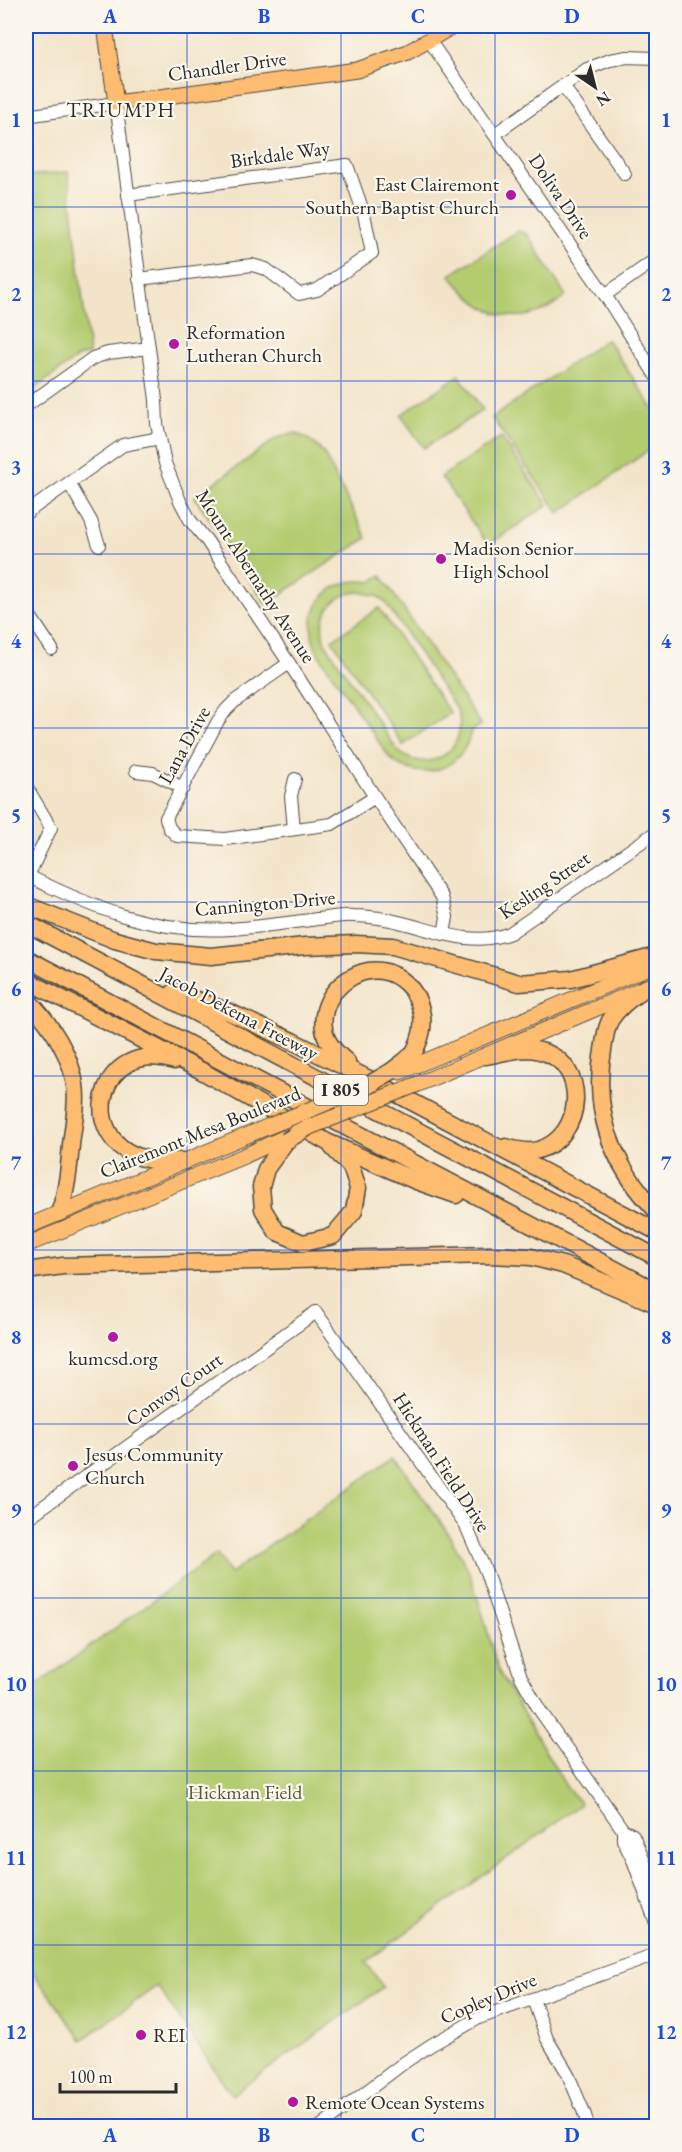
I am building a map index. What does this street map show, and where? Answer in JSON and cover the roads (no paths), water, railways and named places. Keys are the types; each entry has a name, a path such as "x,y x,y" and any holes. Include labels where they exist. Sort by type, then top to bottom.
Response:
{"highway":[{"path":"26,905 115,940 156,951 211,956 305,946 356,944 393,946 519,983 571,978 657,957"},
{"name":"Jacob Dekema Freeway","path":"26,923 657,1257"},
{"name":"I 805","path":"26,958 657,1291"},
{"path":"106,966 229,1012 292,1041 366,1084 468,1133 657,1231"},
{"path":"366,970 380,970 395,975 408,984 422,1013 423,1029 415,1052 396,1071 366,1084 333,1050 325,1034 324,1013 329,999 338,986 366,970"},
{"path":"26,980 200,1070 327,1142 416,1180 515,1216"},
{"path":"651,985 619,1008 608,1025 600,1067 600,1103 607,1134 620,1163 639,1193 657,1210"},
{"path":"26,998 47,1021 68,1060 75,1086 68,1176 65,1196 59,1213"},
{"path":"468,1133 506,1148 535,1151 548,1147 559,1139 567,1129 575,1107 575,1084 563,1064 553,1056 543,1051 525,1049 486,1056"},
{"path":"184,1161 144,1159 124,1150 105,1127 102,1101 111,1077 127,1062 160,1057 200,1070"},
{"path":"307,1128 284,1139 266,1169 261,1187 263,1209 277,1232 303,1243 333,1236 354,1211 358,1188 351,1167 327,1142"},
{"path":"26,1271 63,1266 489,1255 531,1257 563,1265 657,1304"}],"main road":[{"name":"Mount Abernathy Avenue","path":"105,26 116,103"},
{"name":"Chandler Drive","path":"116,103 357,70 408,52 453,26"},
{"path":"396,1071 657,964"},
{"name":"Clairemont Mesa Boulevard","path":"307,1128 486,1056 651,985"},
{"name":"Clairemont Mesa Boulevard","path":"26,1227 366,1084"},
{"name":"Clairemont Mesa Boulevard","path":"26,1245 284,1139"}],"street":[{"name":"Doliva Drive","path":"429,40 655,372"},
{"path":"495,134 587,69 610,60 627,57 657,58"},
{"path":"563,86 625,174"},
{"name":"Chandler Drive","path":"26,116 116,103"},
{"name":"Mount Abernathy Avenue","path":"116,103 165,463 190,520 207,541 289,663 442,897 447,917 444,934"},
{"name":"Birkdale Way","path":"128,195 346,165 364,214 372,253 317,290 299,294 266,269 252,265 139,279"},
{"path":"605,296 657,259"},
{"path":"26,406 93,358 108,353 149,348"},
{"path":"26,513 123,445 160,438"},
{"path":"69,483 91,521 99,545"},
{"path":"26,610 52,649"},
{"name":"Lana Drive","path":"289,663 235,701 226,710 166,818 169,828 177,836 225,839 294,829"},
{"path":"136,771 153,773 183,788"},
{"path":"295,779 291,796 294,829 332,824 375,797"},
{"path":"26,786 51,828 27,875"},
{"name":"Kesling Street","path":"444,934 480,940 496,939 510,933 657,832"},
{"name":"Cannington Drive","path":"27,875 86,904 141,922 180,928 229,929 352,915 399,922 444,934"},
{"name":"Convoy Court","path":"26,1519 316,1312"},
{"name":"Hickman Field Drive","path":"316,1312 466,1526 486,1572 521,1677 539,1709 623,1830 633,1834 657,1890"},
{"name":"Hickman Field Drive","path":"623,1830 623,1840 657,1923"},
{"name":"Copley Drive","path":"321,2127 431,2044 479,2019 657,1955"},
{"path":"533,1999 547,2039 571,2081 588,2127"}],"place":[{"name":"East Clairemont Southern Baptist Church","path":"511,195"},
{"name":"Reformation Lutheran Church","path":"174,344"},
{"name":"Madison Senior High School","path":"441,559"},
{"name":"kumcsd.org","path":"113,1337"},
{"name":"Jesus Community Church","path":"73,1466"},
{"name":"REI","path":"141,2035"},
{"name":"Remote Ocean Systems","path":"293,2102"}],"district":[{"name":"TRIUMPH","path":"121,110"}],"park label":[{"name":"Hickman Field","path":"245,1792"}]}
